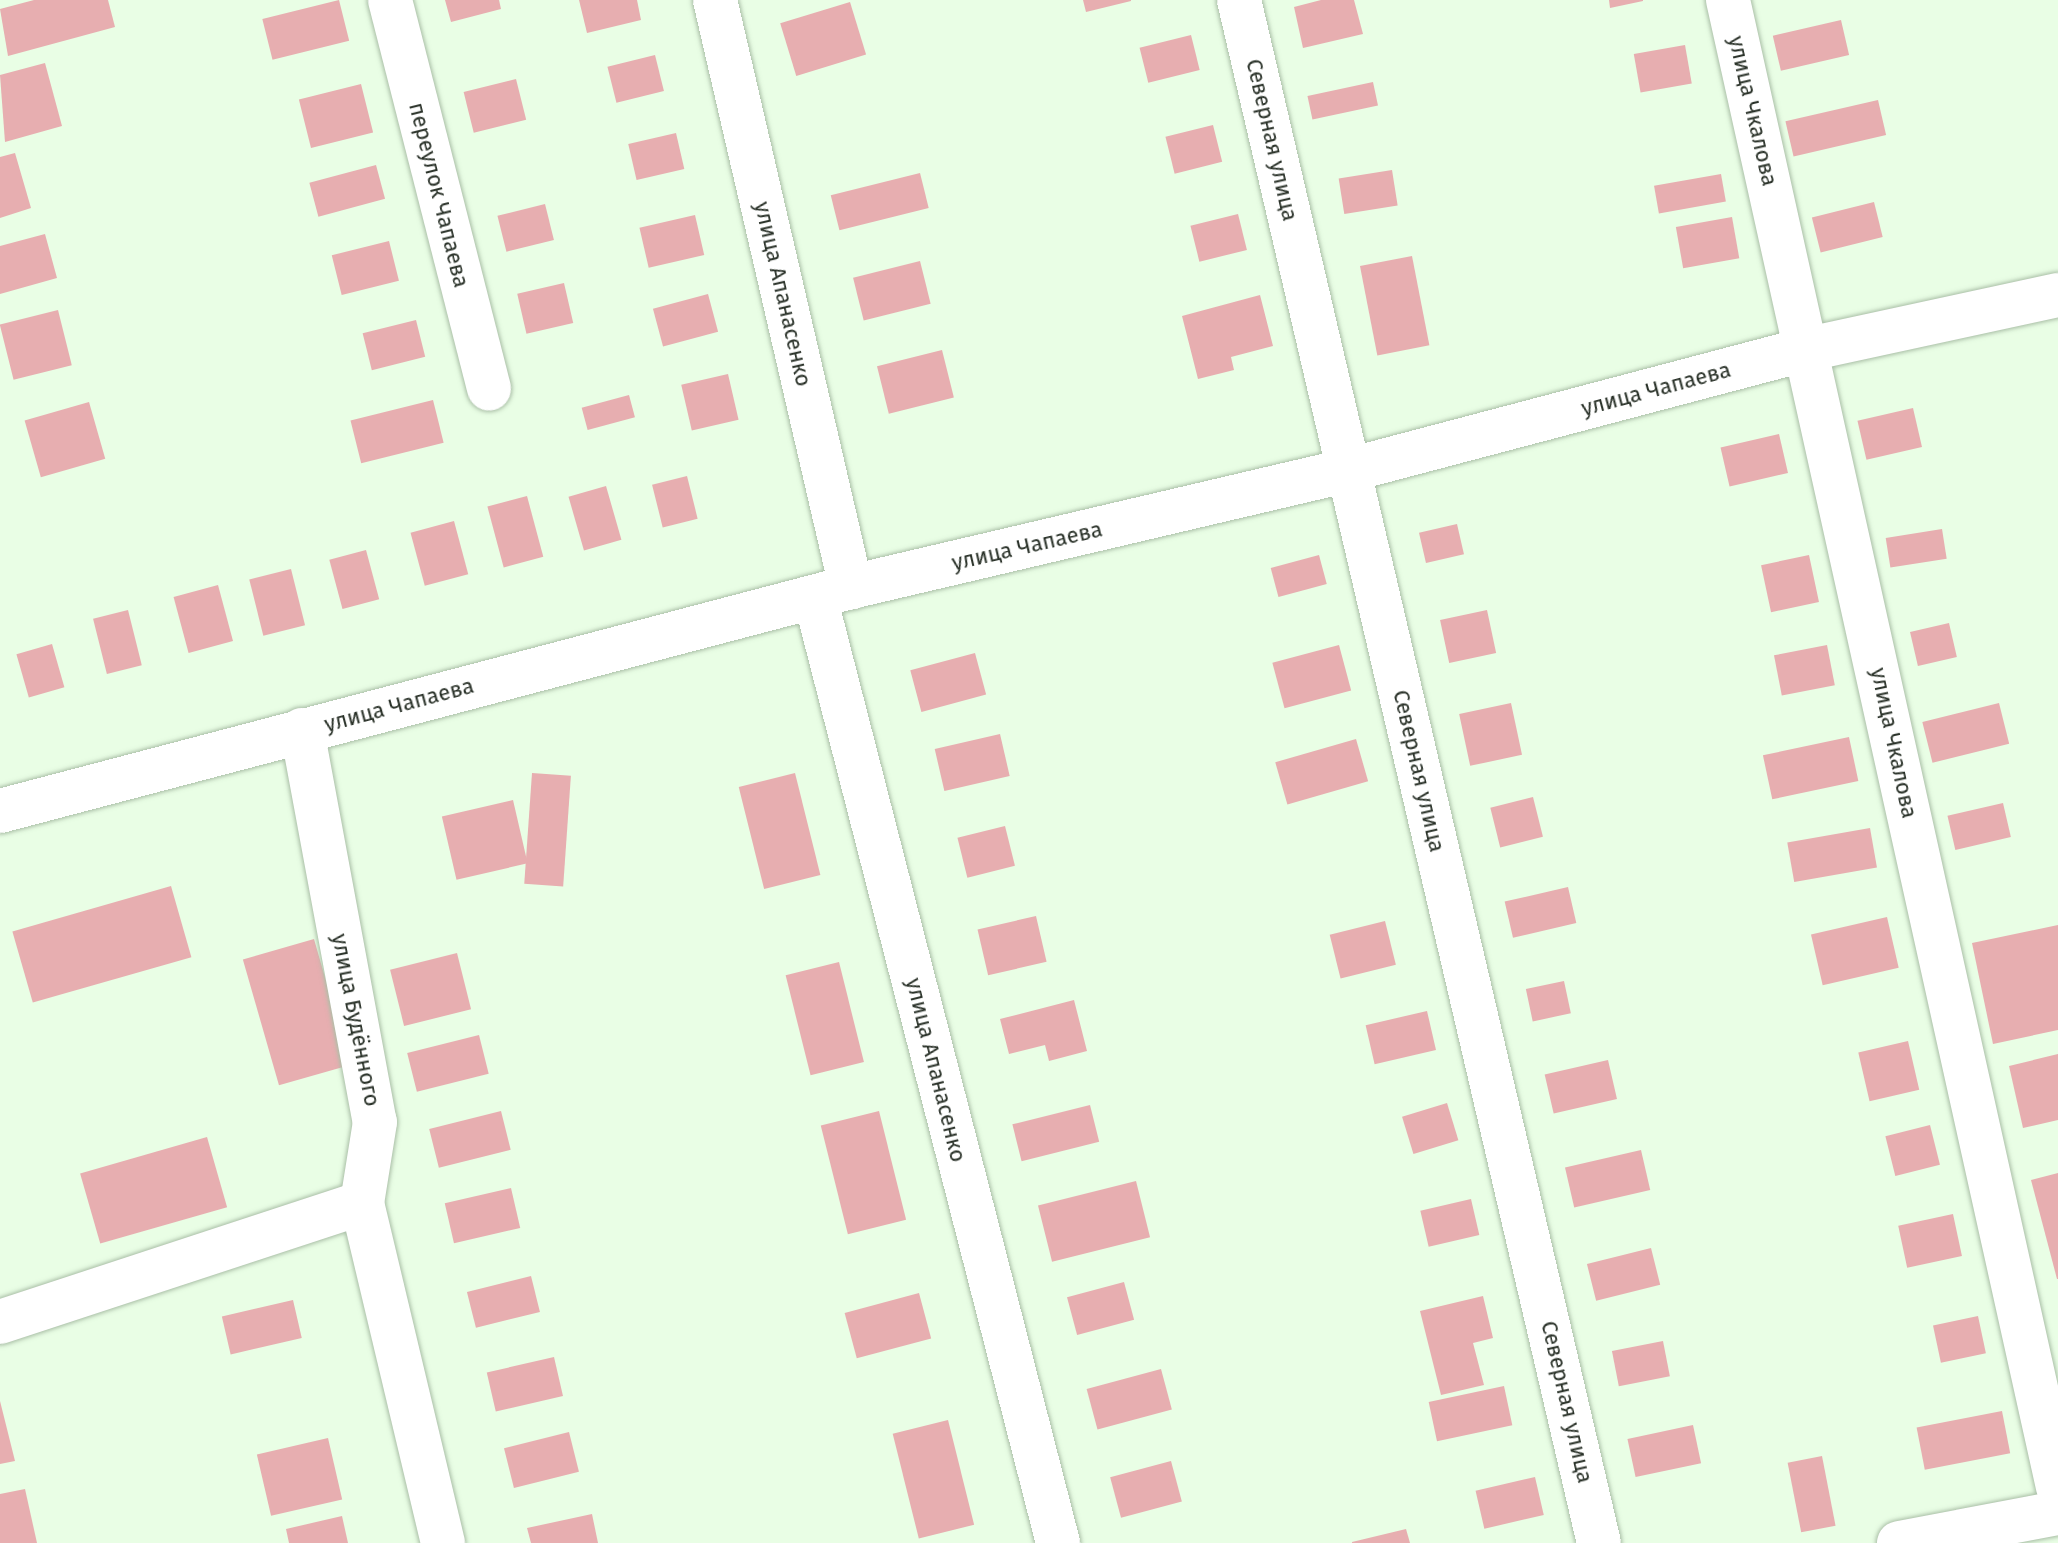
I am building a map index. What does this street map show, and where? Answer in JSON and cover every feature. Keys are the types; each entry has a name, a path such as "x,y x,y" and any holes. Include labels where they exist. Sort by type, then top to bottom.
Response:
{"street":[{"name":"переулок Чапаева","path":"390,0 489,389"},
{"name":"улица Апанасенко","path":"715,0 833,592 1058,1543"},
{"name":"Северная улица","path":"1239,0 1599,1543"},
{"name":"улица Чкалова","path":"1728,0 1808,349 2058,1487"},
{"name":"улица Чапаева","path":"0,811 833,592 1349,470 1808,349 2058,295"},
{"name":"улица Будённого","path":"302,730 375,1122 362,1203 443,1543"},
{"path":"0,1322 362,1203"},
{"path":"1899,1543 2058,1513"}],"building":[{"path":"34,0 108,0 115,27 8,56 0,9"},
{"path":"339,0 349,41 273,60 262,19"},
{"path":"445,0 499,0 501,9 451,22"},
{"path":"579,0 637,0 641,20 587,33"},
{"path":"1083,0 1131,0 1131,1 1086,12"},
{"path":"1321,0 1354,0 1363,34 1303,48 1294,7"},
{"path":"1609,0 1643,0 1643,1 1610,8"},
{"path":"850,2 866,55 796,76 780,23"},
{"path":"1841,20 1849,55 1781,71 1773,36"},
{"path":"1191,35 1200,70 1148,83 1140,48"},
{"path":"1685,45 1692,83 1641,92 1634,54"},
{"path":"655,55 664,91 616,103 607,67"},
{"path":"45,63 62,126 5,142 0,75"},
{"path":"516,79 526,120 474,133 464,92"},
{"path":"1373,82 1378,105 1312,119 1307,96"},
{"path":"361,84 373,133 311,148 299,99"},
{"path":"1878,100 1886,135 1794,156 1785,121"},
{"path":"1213,125 1222,162 1175,174 1165,137"},
{"path":"676,133 684,169 637,180 628,144"},
{"path":"15,153 31,208 0,218 0,157"},
{"path":"376,165 385,199 318,217 309,183"},
{"path":"1392,170 1398,206 1344,214 1339,178"},
{"path":"920,173 929,208 839,230 831,195"},
{"path":"1721,174 1726,202 1659,213 1654,186"},
{"path":"1874,202 1883,237 1821,252 1812,217"},
{"path":"545,204 554,240 506,252 497,216"},
{"path":"1238,214 1247,250 1199,262 1190,226"},
{"path":"695,215 704,255 649,268 639,228"},
{"path":"1732,217 1739,258 1683,268 1676,227"},
{"path":"45,234 57,278 0,294 0,246"},
{"path":"389,241 399,281 342,295 332,255"},
{"path":"1412,256 1429,345 1377,355 1360,266"},
{"path":"920,261 931,304 864,320 853,278"},
{"path":"564,283 573,323 526,334 517,294"},
{"path":"708,294 718,332 663,346 653,309"},
{"path":"1260,295 1273,346 1231,357 1234,370 1198,379 1182,316"},
{"path":"58,310 72,365 14,380 0,324"},
{"path":"416,320 425,357 372,370 363,333"},
{"path":"942,350 954,398 889,414 877,366"},
{"path":"728,374 739,420 692,431 681,385"},
{"path":"629,395 635,417 588,430 582,408"},
{"path":"433,400 444,443 361,463 351,421"},
{"path":"89,402 105,459 41,477 25,420"},
{"path":"1913,408 1922,447 1866,460 1857,421"},
{"path":"1779,434 1788,473 1730,486 1721,447"},
{"path":"687,476 698,519 663,527 652,485"},
{"path":"606,486 621,540 584,551 569,497"},
{"path":"527,496 543,557 504,567 487,507"},
{"path":"454,521 468,574 425,586 411,533"},
{"path":"1457,524 1464,554 1426,563 1419,533"},
{"path":"1942,529 1947,559 1890,568 1886,538"},
{"path":"366,550 379,599 342,609 329,560"},
{"path":"1319,555 1327,584 1278,597 1271,568"},
{"path":"1809,555 1819,602 1771,612 1761,565"},
{"path":"291,569 305,625 263,636 249,579"},
{"path":"218,585 233,641 189,653 174,597"},
{"path":"128,610 142,665 107,674 93,619"},
{"path":"1487,610 1496,653 1449,663 1440,620"},
{"path":"1949,623 1957,657 1918,666 1910,632"},
{"path":"52,644 64,687 29,697 16,654"},
{"path":"1339,645 1351,690 1285,708 1272,663"},
{"path":"1827,645 1835,685 1782,696 1774,655"},
{"path":"975,653 986,695 921,712 910,670"},
{"path":"1511,703 1522,755 1470,766 1459,714"},
{"path":"1999,703 2009,744 1933,763 1922,722"},
{"path":"1000,734 1010,776 944,791 935,749"},
{"path":"1849,737 1858,781 1772,799 1763,755"},
{"path":"1356,739 1368,781 1287,804 1275,762"},
{"path":"532,773 571,776 563,886 524,884"},
{"path":"795,773 820,875 764,889 739,787"},
{"path":"1533,797 1543,837 1500,847 1490,808"},
{"path":"513,800 528,863 456,880 442,816"},
{"path":"2003,803 2011,837 1955,850 1947,816"},
{"path":"1005,826 1015,866 967,878 957,838"},
{"path":"1870,828 1877,867 1794,882 1787,843"},
{"path":"171,886 191,957 33,1003 12,931"},
{"path":"1568,887 1576,923 1513,938 1505,902"},
{"path":"1036,916 1047,962 988,975 978,929"},
{"path":"1887,917 1899,968 1823,985 1811,935"},
{"path":"1385,921 1396,965 1341,978 1330,935"},
{"path":"2058,925 2058,1030 1993,1044 1972,943"},
{"path":"314,939 350,1065 279,1085 243,959"},
{"path":"457,953 471,1009 404,1026 390,970"},
{"path":"839,962 864,1062 811,1075 786,975"},
{"path":"1564,981 1571,1013 1533,1021 1526,989"},
{"path":"1074,1000 1087,1051 1049,1061 1045,1045 1009,1054 1000,1019"},
{"path":"1427,1011 1436,1050 1375,1064 1366,1025"},
{"path":"479,1035 489,1074 417,1092 407,1053"},
{"path":"1908,1041 1919,1090 1870,1101 1858,1052"},
{"path":"2058,1054 2058,1120 2023,1128 2009,1066"},
{"path":"1608,1060 1617,1099 1554,1114 1545,1075"},
{"path":"1447,1103 1458,1140 1413,1154 1402,1117"},
{"path":"1090,1105 1099,1142 1022,1161 1012,1124"},
{"path":"501,1111 511,1150 439,1168 429,1129"},
{"path":"879,1111 906,1220 848,1234 821,1126"},
{"path":"1930,1125 1940,1165 1895,1176 1885,1136"},
{"path":"207,1137 227,1207 100,1244 80,1173"},
{"path":"1641,1150 1650,1190 1574,1207 1565,1168"},
{"path":"2058,1173 2058,1279 2057,1279 2031,1180"},
{"path":"1136,1181 1150,1237 1052,1262 1038,1205"},
{"path":"511,1188 520,1228 454,1243 445,1203"},
{"path":"1471,1199 1479,1235 1429,1247 1420,1211"},
{"path":"1953,1214 1962,1256 1907,1268 1898,1226"},
{"path":"1651,1248 1660,1285 1596,1301 1587,1264"},
{"path":"531,1276 540,1312 476,1328 467,1292"},
{"path":"1124,1282 1134,1320 1077,1335 1067,1297"},
{"path":"919,1293 931,1338 857,1358 845,1313"},
{"path":"1483,1296 1493,1338 1473,1343 1484,1385 1441,1395 1420,1311"},
{"path":"293,1300 302,1338 231,1354 222,1316"},
{"path":"1978,1316 1986,1353 1941,1363 1933,1326"},
{"path":"1663,1341 1670,1376 1619,1386 1612,1351"},
{"path":"554,1357 563,1396 496,1411 487,1373"},
{"path":"1161,1369 1172,1410 1097,1429 1087,1389"},
{"path":"1504,1386 1512,1425 1437,1441 1429,1402"},
{"path":"0,1401 15,1461 0,1464"},
{"path":"2002,1411 2010,1453 1925,1470 1917,1428"},
{"path":"948,1420 974,1525 919,1539 893,1434"},
{"path":"1693,1425 1701,1463 1636,1477 1627,1439"},
{"path":"569,1432 579,1472 514,1488 504,1448"},
{"path":"328,1438 342,1499 271,1516 257,1454"},
{"path":"1822,1456 1836,1526 1801,1532 1788,1463"},
{"path":"1171,1461 1182,1502 1121,1518 1110,1477"},
{"path":"1535,1477 1544,1515 1484,1529 1476,1491"},
{"path":"25,1489 37,1543 0,1543 0,1494"},
{"path":"592,1514 598,1543 531,1543 527,1528"},
{"path":"342,1516 348,1543 289,1543 286,1529"},
{"path":"1406,1529 1410,1543 1352,1543 1352,1542"}]}
